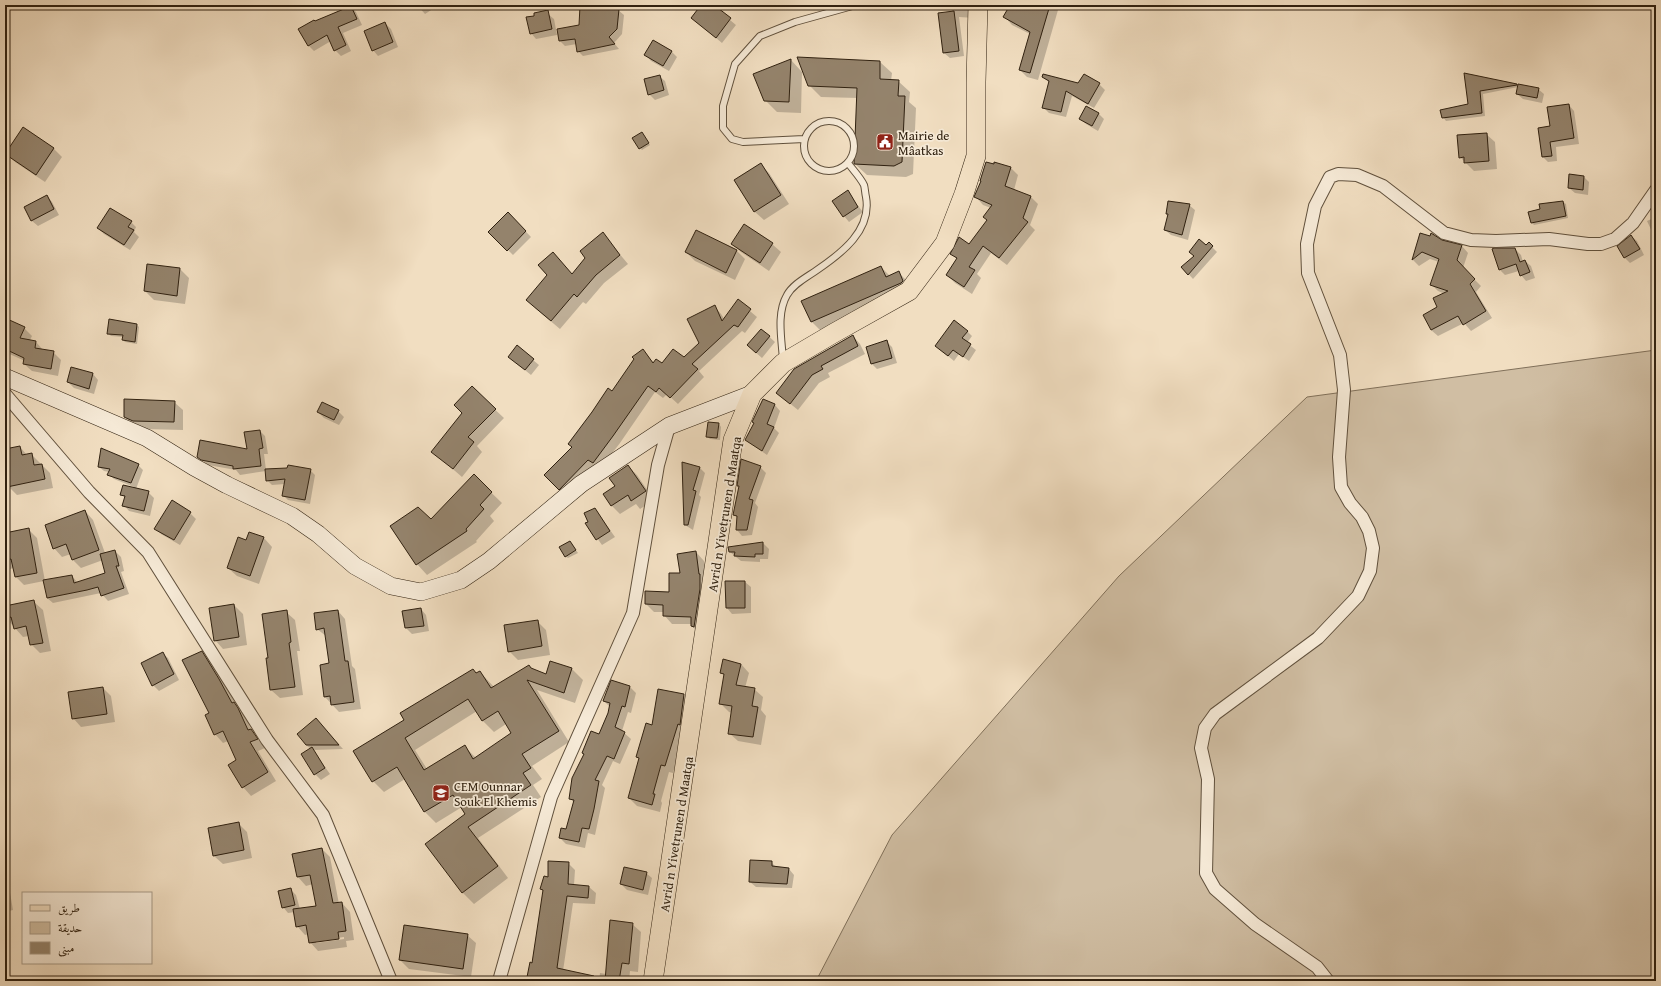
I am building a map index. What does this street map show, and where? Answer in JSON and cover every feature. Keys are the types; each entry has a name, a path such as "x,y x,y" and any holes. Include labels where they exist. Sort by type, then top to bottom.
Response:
{"main road":[{"name":"Avrid n Yivetṛunen d Maatqa","path":"653,981 734,440 752,394 783,363 909,292 945,243 964,194 976,156 978,5"}],"street":[{"path":"1328,981 1317,967 1255,924 1215,889 1206,873 1208,779 1200,748 1205,728 1215,714 1318,638 1358,596 1370,571 1373,548 1369,531 1362,517 1350,503 1341,487 1339,457 1344,390 1340,355 1308,273 1307,244 1315,206 1330,177 1338,174 1357,174 1383,186 1444,233 1470,240 1549,239 1601,244 1615,239 1633,223 1656,190"},
{"path":"5,377 147,438 214,478 292,516 318,534 355,566 391,586 421,592 461,580 489,561 581,484 669,426 752,394"},
{"path":"5,394 89,492 148,552 267,740 323,815 391,981"},
{"path":"499,981 551,797 633,613 658,465 669,426"}],"lane":[{"path":"804,139 743,142 732,139 723,128 724,106 735,64 760,36 795,22 856,5"},
{"path":"831,120 839,122 846,127 854,142 854,151 848,163 839,169 831,171 823,171 815,168 805,155 803,147 804,139 808,131 814,125 822,121 831,120"},
{"path":"783,363 780,328 782,307 786,295 792,288 823,266 856,237 866,219 867,202 864,185 848,163"}],"green space":[{"path":"1656,350 1656,981 816,981 892,835 1119,576 1307,397"}],"building":[{"path":"701,5 714,5 731,18 716,38 691,18"},
{"path":"1010,5 1050,5 1030,73 1019,70 1030,32 1003,17"},
{"path":"351,6 357,19 338,27 346,45 334,51 327,35 308,46 298,29 314,20 315,21"},
{"path":"580,6 619,9 617,29 609,37 615,44 577,52 575,39 559,41 557,29 579,25"},
{"path":"548,10 552,29 530,34 526,17 534,16 534,13"},
{"path":"954,11 959,51 943,53 938,13"},
{"path":"385,22 393,42 372,51 364,31"},
{"path":"653,40 672,51 663,66 644,55"},
{"path":"797,57 880,61 880,79 899,80 898,96 905,96 902,162 894,166 854,164 857,88 808,86"},
{"path":"791,59 789,102 764,101 753,74"},
{"path":"1464,73 1517,85 1480,91 1482,113 1442,118 1440,110 1468,104"},
{"path":"1043,74 1078,83 1084,74 1100,83 1088,104 1066,91 1061,112 1042,108 1049,81 1042,77"},
{"path":"660,75 664,90 648,95 644,79"},
{"path":"1518,84 1539,88 1537,98 1516,94"},
{"path":"1569,104 1574,138 1550,142 1552,156 1542,157 1538,128 1550,126 1547,107"},
{"path":"1086,106 1099,113 1092,126 1079,119"},
{"path":"23,127 54,148 36,175 5,154"},
{"path":"642,132 649,143 639,149 632,138"},
{"path":"1487,133 1489,161 1464,163 1464,157 1459,158 1457,135"},
{"path":"986,162 994,164 994,162 1011,167 1005,186 1031,196 1023,218 1028,222 999,258 983,246 969,267 975,270 964,287 946,275 957,258 950,254 959,237 969,244 987,220 983,217 992,205 974,197 981,181"},
{"path":"761,163 781,195 754,212 734,180"},
{"path":"1569,174 1584,176 1583,190 1568,188"},
{"path":"848,190 858,207 843,217 832,201"},
{"path":"47,195 54,209 31,221 24,207"},
{"path":"1168,201 1190,204 1182,235 1164,230 1168,214 1166,214"},
{"path":"1563,201 1566,216 1531,223 1528,212 1540,209 1539,204"},
{"path":"110,208 132,221 128,227 134,230 124,245 97,228"},
{"path":"508,212 526,231 507,251 488,232"},
{"path":"744,224 773,243 760,263 731,244"},
{"path":"696,230 737,250 726,273 685,252"},
{"path":"603,232 620,255 596,275 577,297 574,294 551,321 526,300 547,275 538,265 553,252 572,274 585,258 580,251"},
{"path":"1420,233 1430,236 1431,233 1442,240 1462,245 1457,260 1475,279 1470,284 1486,311 1463,325 1458,316 1431,330 1423,315 1437,307 1433,298 1448,291 1430,285 1439,259 1422,252 1412,260"},
{"path":"1631,235 1640,249 1624,258 1617,246"},
{"path":"1199,239 1206,245 1209,242 1213,246 1188,275 1181,267 1194,256 1189,252"},
{"path":"1515,248 1520,262 1525,260 1530,272 1520,276 1516,264 1499,270 1492,249"},
{"path":"147,264 180,268 177,296 144,291"},
{"path":"881,266 886,277 899,271 903,281 811,322 801,301"},
{"path":"738,299 751,309 738,327 734,325 692,364 698,369 670,398 659,388 656,392 648,386 593,463 588,460 559,490 544,475 572,447 568,444 608,388 612,391 634,359 632,357 643,349 653,363 656,359 662,363 673,349 684,357 699,343 687,319 715,305 722,321"},
{"path":"5,318 25,327 20,338 36,341 35,348 54,351 51,369 23,364 24,358 5,349"},
{"path":"109,319 137,324 135,342 122,340 123,335 107,334"},
{"path":"954,320 968,331 962,338 971,344 963,357 953,350 948,356 935,346"},
{"path":"761,329 770,336 756,353 747,345"},
{"path":"853,335 858,346 821,366 823,369 812,375 790,404 776,393 794,369"},
{"path":"887,340 892,358 871,364 866,347"},
{"path":"517,345 534,359 525,370 508,357"},
{"path":"71,367 93,373 89,389 67,382"},
{"path":"472,386 496,409 468,437 474,442 453,469 431,452 462,413 454,405"},
{"path":"124,399 175,401 174,422 133,421 124,417"},
{"path":"763,399 775,404 767,424 774,427 762,451 745,440 754,423 752,422"},
{"path":"322,402 339,410 334,420 317,412"},
{"path":"708,422 719,423 717,438 706,437"},
{"path":"260,430 263,448 259,449 261,466 233,469 233,466 201,460 197,457 200,440 247,449 244,432"},
{"path":"20,446 22,455 32,453 34,465 42,464 45,479 7,487 5,475 5,449"},
{"path":"101,448 139,464 131,483 107,475 110,469 98,467"},
{"path":"741,459 761,466 749,499 753,500 747,530 736,530 737,516 733,515 739,486 737,486"},
{"path":"682,462 700,467 693,490 696,491 688,525 684,525"},
{"path":"288,465 311,469 305,500 282,496 285,479 266,481 265,469 287,468"},
{"path":"628,465 646,491 631,501 628,495 611,506 603,494 615,486 609,478"},
{"path":"474,474 492,492 480,505 484,509 466,529 467,531 416,565 390,526 418,507 431,519"},
{"path":"123,485 149,491 144,511 122,506 125,496 120,495"},
{"path":"172,500 191,512 174,540 154,529"},
{"path":"595,508 610,531 596,540 585,523 588,522 584,513"},
{"path":"85,510 99,550 72,560 66,544 53,549 45,525"},
{"path":"29,528 37,573 15,577 11,559 5,560 5,533"},
{"path":"249,532 264,537 250,576 227,568 238,537 246,540"},
{"path":"570,541 576,550 565,557 559,547"},
{"path":"763,542 763,554 755,554 755,557 734,556 735,552 729,552 728,547"},
{"path":"115,550 119,566 116,566 124,588 101,596 98,587 47,598 43,580 72,575 74,583 105,573 100,554"},
{"path":"696,551 700,574 700,589 694,627 691,626 691,617 663,616 663,605 645,604 645,591 669,592 669,573 680,573 677,554"},
{"path":"725,581 745,581 745,608 726,608"},
{"path":"34,600 43,643 30,645 26,626 14,629 11,617 5,619 5,606"},
{"path":"234,604 239,637 214,641 209,608"},
{"path":"421,608 424,626 405,628 402,611"},
{"path":"287,610 291,642 289,643 295,687 270,690 266,658 268,658 262,614"},
{"path":"338,610 345,661 348,661 354,702 331,705 330,696 324,697 320,665 329,663 324,628 316,630 314,613"},
{"path":"538,620 542,646 508,652 504,625"},
{"path":"202,651 232,703 234,702 238,708 248,730 251,729 258,739 250,742 268,772 242,788 228,765 236,760 223,731 214,735 205,715 209,713 182,660"},
{"path":"163,652 174,674 152,686 141,663"},
{"path":"723,659 741,664 736,685 755,688 752,706 758,707 753,737 728,734 732,706 719,704 724,674 720,673"},
{"path":"550,661 572,668 564,693 527,680 559,731 522,754 531,768 523,773 531,785 468,827 498,866 462,893 425,844 465,814 453,795 424,812 397,767 372,782 353,751 404,720 400,713 473,669 476,673 480,671 491,688 529,665 531,668 546,674","holes":["468,699 482,721 498,711 511,733 473,759 465,745 424,770 405,738"]},
{"path":"611,680 630,686 625,707 622,706 615,727 625,732 614,759 607,756 595,780 599,781 589,829 582,828 579,842 559,838 561,828 566,829 574,800 569,799 572,778 584,754 582,753 591,731 599,734 608,713 610,703 603,701"},
{"path":"103,687 107,714 72,719 68,692"},
{"path":"658,689 684,694 680,725 678,724 665,766 661,765 653,794 655,794 652,805 628,798 639,758 636,757 646,723 652,725"},
{"path":"316,718 339,745 306,745 297,734"},
{"path":"312,747 325,768 314,775 301,754"},
{"path":"239,822 244,850 213,856 208,828"},
{"path":"322,848 333,903 342,902 346,931 338,932 339,939 309,943 306,925 296,927 293,909 316,906 310,875 297,877 292,854"},
{"path":"750,860 772,861 772,866 789,868 787,884 749,882"},
{"path":"548,861 569,862 568,884 589,886 588,898 567,896 557,968 594,976 594,981 545,981 527,977 530,962 532,963 543,890 540,889 544,876 548,877"},
{"path":"624,867 647,872 643,890 620,884"},
{"path":"291,888 295,905 282,908 278,891"},
{"path":"610,920 633,923 629,964 622,963 619,981 605,981"},
{"path":"404,925 468,934 463,969 399,960"}],"place":[{"name":"Mairie de Mâatkas","path":"885,142"},
{"name":"CEM Ounnar Souk El Khemis","path":"441,793"}]}
